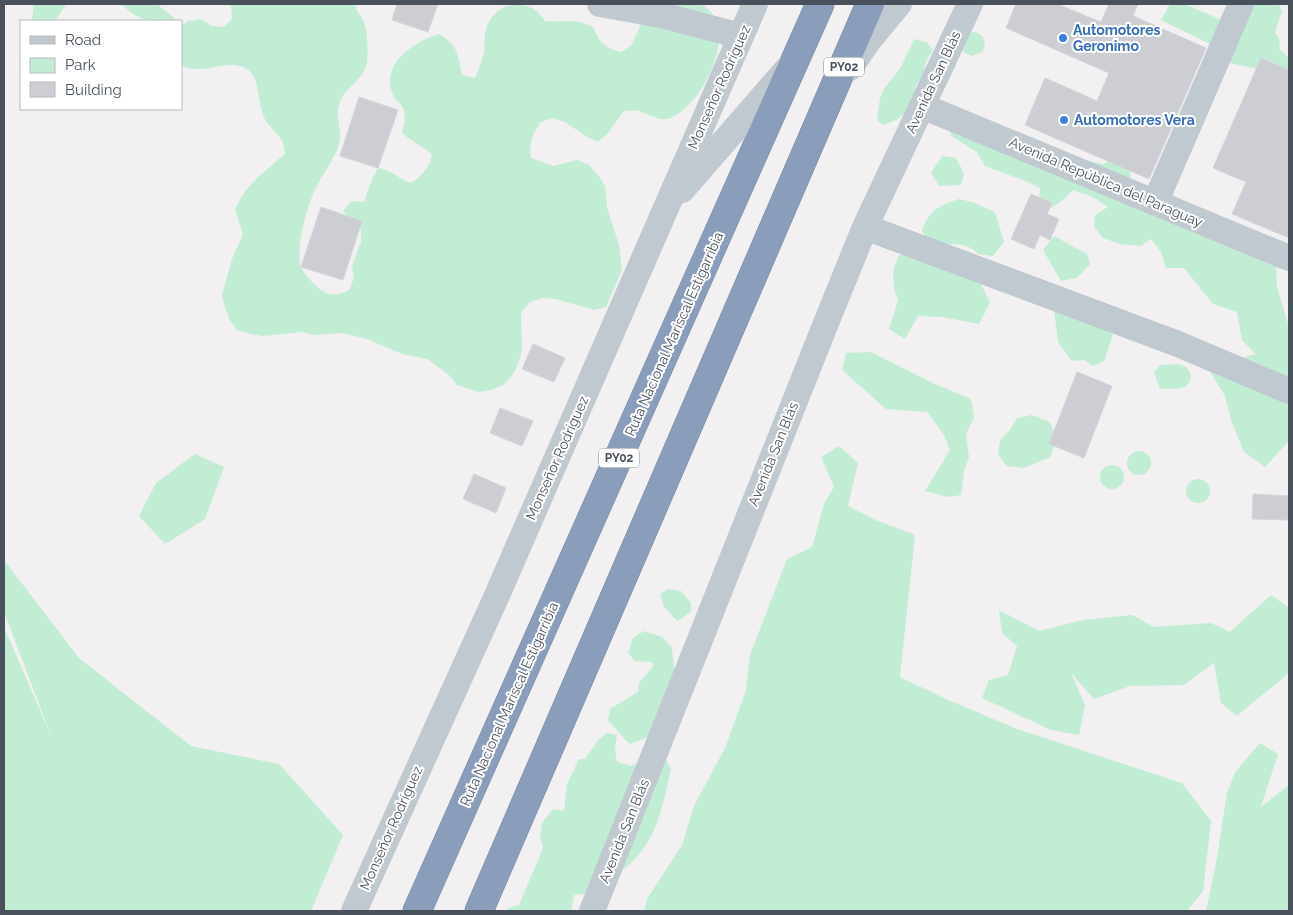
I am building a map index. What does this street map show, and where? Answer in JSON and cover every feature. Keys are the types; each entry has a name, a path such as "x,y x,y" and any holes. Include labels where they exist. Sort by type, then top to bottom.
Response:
{"highway":[{"name":"Ruta Nacional Mariscal Estigarribia","path":"417,911 820,4"},
{"name":"PY02","path":"479,911 870,4"}],"street":[{"path":"600,4 661,15 742,36"},
{"name":"Monseñor Rodríguez","path":"354,911 494,602 755,4"},
{"path":"834,91 869,40 899,4"},
{"name":"Avenida San Blás","path":"592,911 865,227 970,4"},
{"path":"1154,203 1241,4"},
{"path":"666,210 798,56"},
{"name":"Avenida República del Paraguay","path":"922,106 1289,258"},
{"path":"865,227 1178,344 1289,392"}],"green space":[{"path":"688,3 704,6 714,17 719,31 718,47 714,64 697,95 686,108 675,116 661,119 639,111 624,111 608,133 598,142 565,122 553,118 541,122 532,139 530,147 531,158 553,166 577,160 589,165 598,175 605,186 607,207 619,245 622,270 606,307 594,310 556,299 543,298 530,302 521,312 522,351 512,376 503,385 491,390 478,392 457,385 449,375 427,359 402,354 367,339 342,333 315,335 302,332 263,336 237,330 230,320 222,295 232,259 243,234 235,210 250,186 263,172 285,154 281,139 263,115 255,79 247,69 236,65 201,69 182,66 182,24 188,21 201,19 212,26 224,27 232,19 231,7 228,4 355,4 365,24 367,62 365,69 341,99 338,110 339,143 335,155 312,197 305,217 301,239 300,259 302,269 315,285 331,294 339,294 349,290 354,278 352,266 361,242 361,230 343,211 351,201 364,202 378,168 411,183 427,168 432,155 402,133 405,120 404,112 402,106 394,97 390,85 394,65 409,49 439,34 446,38 454,47 462,75 475,78 484,53 485,32 488,24 494,14 508,6 520,5 531,8 545,21 574,21 586,24 593,27 603,44 620,52 631,46 647,12 655,4"},
{"path":"34,4 68,4 56,20 32,20"},
{"path":"122,4 157,4 177,20 148,20 128,10"},
{"path":"1170,4 1185,4 1221,20 1220,49 1161,20"},
{"path":"1252,4 1278,4 1282,11 1275,32 1280,41 1279,49 1289,58 1289,76 1230,63 1232,51"},
{"path":"973,32 982,36 985,45 982,52 972,56 963,50 969,33"},
{"path":"914,39 926,42 933,50 926,61 923,77 916,85 914,97 908,110 898,119 884,125 877,121 880,98 884,89 901,67"},
{"path":"957,114 1000,132 1034,138 1044,150 1103,164 1115,158 1131,167 1130,182 1276,263 1277,287 1289,327 1289,441 1265,467 1244,452 1231,420 1225,396 1211,373 1221,354 1237,359 1256,354 1242,340 1237,312 1213,304 1184,268 1166,268 1161,252 1151,239 1141,246 1120,244 1103,238 1094,227 1095,215 1108,207 1093,197 1073,190 1053,207 1038,210 1040,188 985,166 977,152 950,135"},
{"path":"942,156 956,158 964,173 961,185 939,186 931,173"},
{"path":"959,199 972,202 995,212 1004,242 993,256 978,254 968,247 956,244 931,246 922,230 928,217 941,206"},
{"path":"1054,236 1087,254 1090,264 1077,278 1061,281 1043,250"},
{"path":"911,254 978,278 990,303 979,324 942,317 918,316 905,339 889,329 898,300 894,288 893,271 899,255"},
{"path":"1054,310 1103,326 1113,335 1104,361 1093,366 1084,360 1072,361 1058,342"},
{"path":"871,352 935,384 971,399 974,417 966,434 969,457 964,471 961,495 948,497 925,491 950,450 944,435 927,412 886,409 842,370 846,353"},
{"path":"1178,364 1189,370 1191,377 1188,384 1179,388 1160,389 1154,373 1160,365"},
{"path":"1032,415 1050,422 1057,441 1050,457 1024,468 1006,466 998,454 1000,440 1009,431 1017,418"},
{"path":"839,446 858,463 848,506 873,519 915,535 900,677 948,700 1020,730 1182,783 1211,821 1203,891 1187,911 644,911 647,899 682,845 694,806 725,748 746,690 750,655 787,559 812,547 824,504 834,487 821,457"},
{"path":"1139,451 1144,452 1150,458 1150,468 1144,474 1139,475 1134,474 1128,468 1127,463 1128,458 1134,452"},
{"path":"195,454 224,467 205,519 165,544 139,516 156,483"},
{"path":"1112,465 1117,466 1123,472 1123,482 1117,488 1112,489 1107,488 1101,482 1100,477 1101,472 1107,466"},
{"path":"1198,479 1203,480 1209,486 1209,496 1203,502 1198,503 1193,502 1187,496 1186,491 1187,486 1193,480"},
{"path":"4,560 79,658 191,746 279,764 343,835 311,911 4,911 4,627 52,738 4,612"},
{"path":"668,589 681,591 691,603 691,612 677,621 664,607 660,594"},
{"path":"1271,595 1289,608 1289,673 1237,716 1221,703 1214,663 1184,685 1130,686 1094,699 1071,673 1085,705 1079,735 1051,730 982,698 989,680 1008,675 1017,646 1002,633 999,610 1039,631 1083,620 1132,615 1154,627 1211,623 1230,632"},
{"path":"644,631 662,637 672,648 675,676 649,737 629,744 608,720 610,709 638,692 639,683 654,665 651,662 635,661 628,653 633,638"},
{"path":"608,733 617,735 615,750 617,762 631,766 645,760 664,756 671,769 659,817 649,840 634,860 623,870 584,894 574,895 571,911 505,911 519,905 543,848 540,837 542,823 553,809 564,811 567,784 579,759 585,759 599,739"},
{"path":"1260,743 1278,754 1261,807 1289,785 1289,911 1206,911 1217,858 1227,792 1236,771"}],"building":[{"path":"397,4 438,4 428,32 392,20"},
{"path":"1016,4 1057,4 1101,22 1109,4 1138,4 1133,16 1206,48 1149,179 1025,125 1045,78 1097,101 1109,73 1006,28"},
{"path":"1261,58 1289,70 1289,238 1232,214 1246,182 1213,168"},
{"path":"359,97 398,110 378,168 340,156"},
{"path":"1031,194 1052,203 1047,214 1059,219 1050,240 1040,235 1034,249 1011,239"},
{"path":"321,207 362,221 343,280 301,267"},
{"path":"533,344 565,358 554,382 522,369"},
{"path":"1077,372 1112,386 1084,458 1049,444"},
{"path":"500,408 533,421 522,446 490,433"},
{"path":"474,474 506,488 496,513 463,499"},
{"path":"1253,494 1289,496 1289,520 1252,519"}],"place":[{"name":"Automotores Geronimo","path":"1063,38"},
{"name":"Automotores Vera","path":"1064,120"}]}
